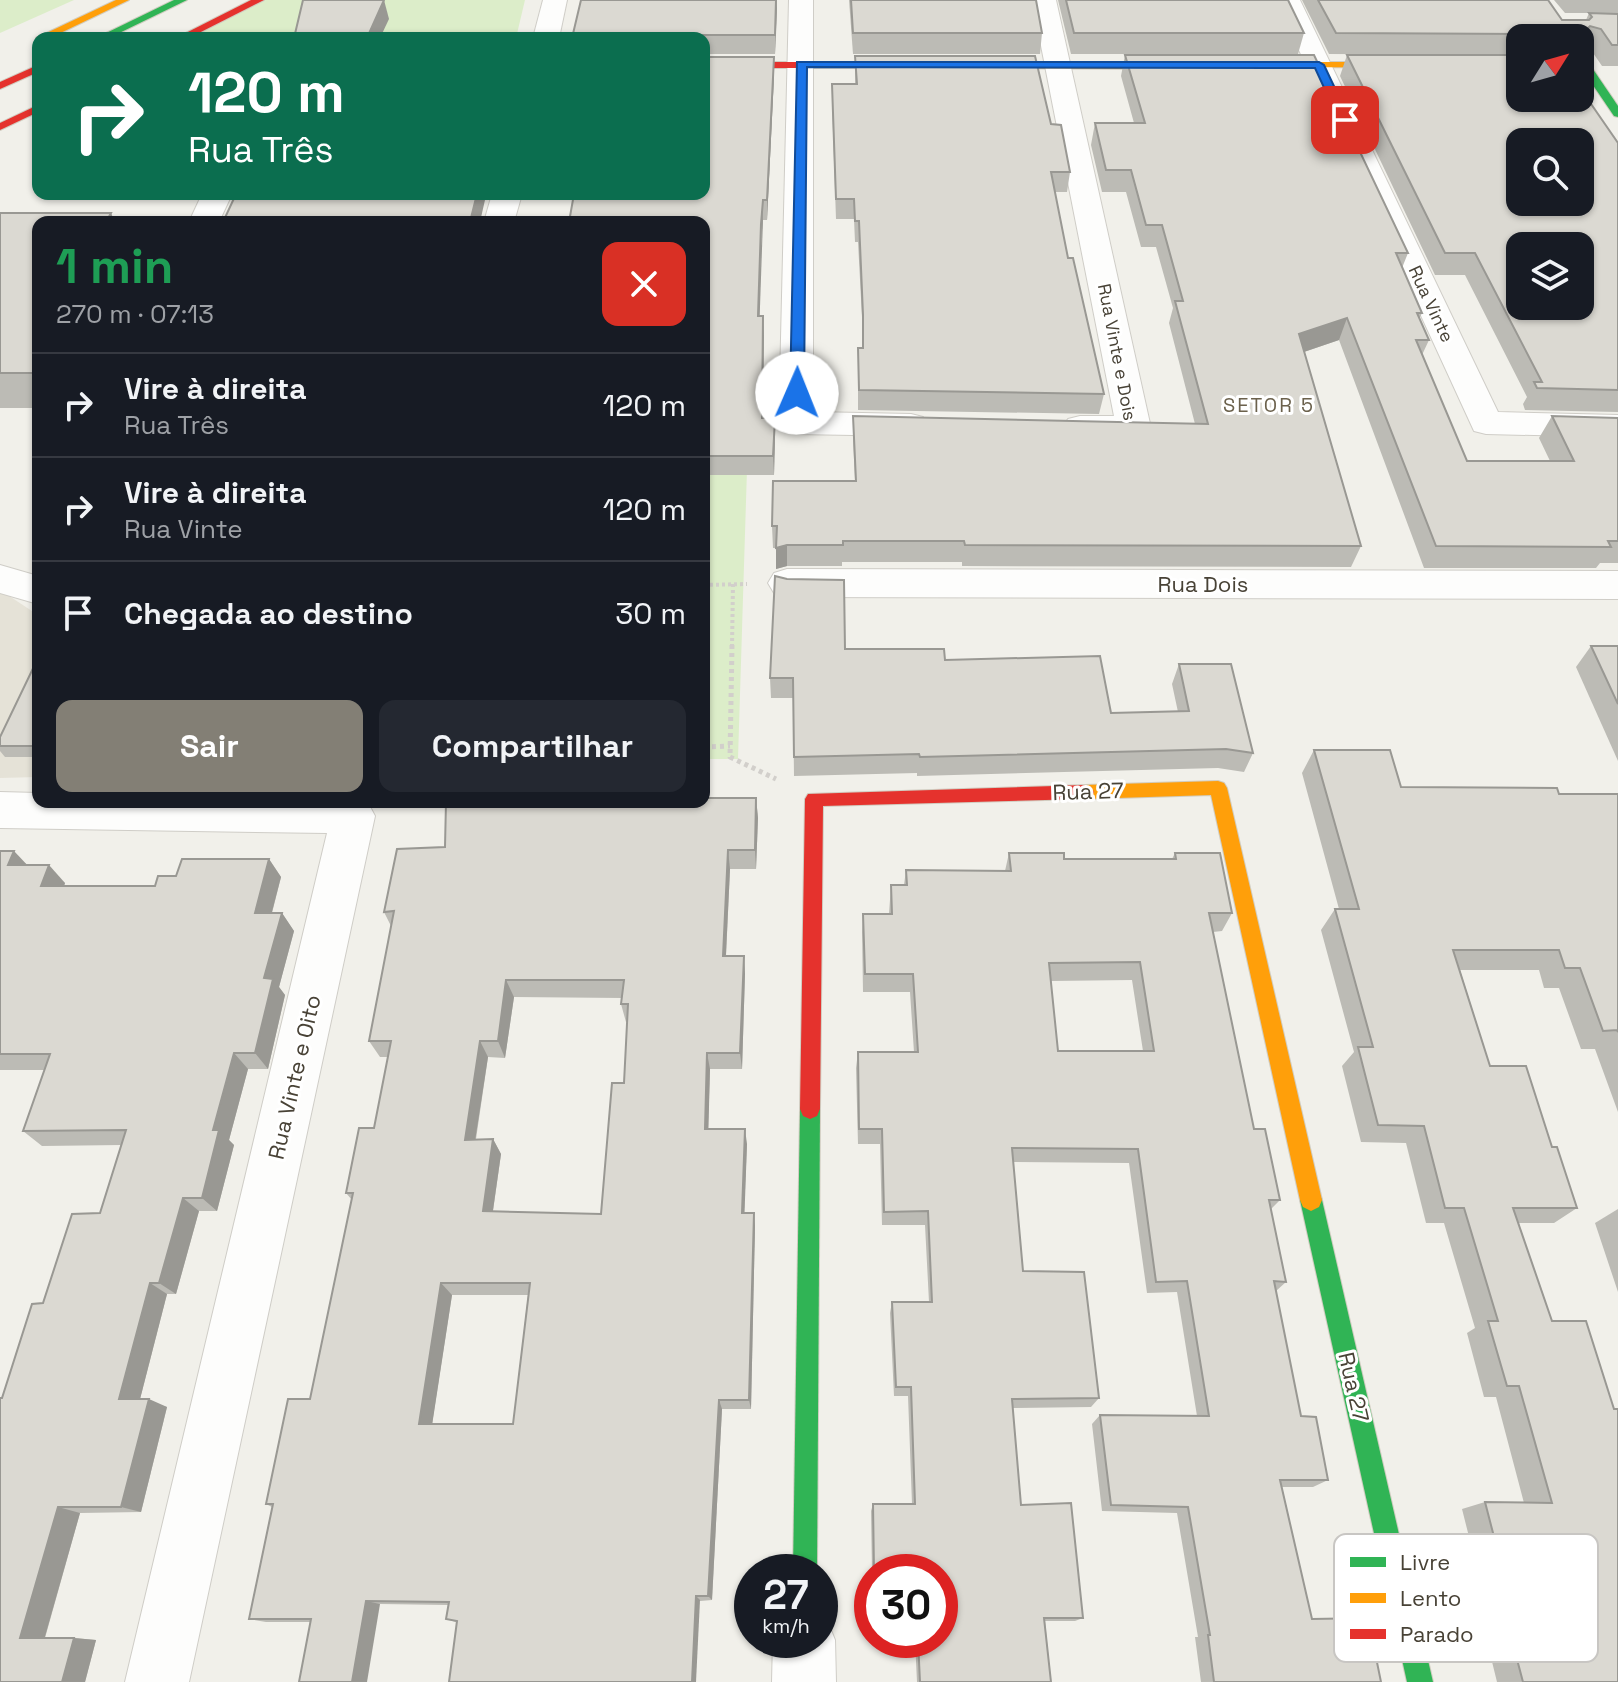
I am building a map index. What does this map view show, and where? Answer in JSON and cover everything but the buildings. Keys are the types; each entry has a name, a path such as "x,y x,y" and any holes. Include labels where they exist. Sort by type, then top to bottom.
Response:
{"street":[{"path":"55,32 124,0"},
{"path":"114,32 182,0"},
{"path":"193,32 259,0"},
{"path":"547,32 555,0"},
{"path":"801,0 796,423 934,425"},
{"path":"1044,0 1060,67"},
{"path":"1288,0 1319,65"},
{"path":"710,65 1197,66"},
{"path":"1243,65 1506,65"},
{"name":"Rua Vinte","path":"1319,65 1486,423 1618,426"},
{"name":"Rua Vinte e Dois","path":"1057,427 1134,428 1060,67"},
{"path":"0,86 32,71"},
{"path":"1594,80 1618,114"},
{"path":"0,127 32,111"},
{"path":"0,579 32,588"},
{"name":"Rua Dois","path":"787,583 1618,585"},
{"name":"Rua 27","path":"814,799 1218,788 1387,1534"},
{"path":"805,1554 814,799"},
{"name":"Rua Vinte e Oito","path":"0,810 353,816 157,1682"},
{"path":"804,1658 804,1682"},
{"name":"Rua 27","path":"1415,1662 1420,1682"}],"path":[{"path":"733,584 730,757 814,799"},
{"path":"710,747 730,746"}],"shaded area":[{"path":"0,590 32,611 32,777 0,778"}],"green space":[{"path":"0,0 74,0 0,33"},
{"path":"263,0 525,0 517,32 196,32"},
{"path":"710,469 747,469 738,759 710,759"}],"traffic: fast":[{"path":"114,32 182,0"},
{"path":"1594,79 1618,114"},
{"path":"805,1554 810,1109"},
{"path":"1311,1200 1387,1534"},
{"path":"1415,1662 1420,1682"}],"traffic: slow":[{"path":"54,32 124,0"},
{"path":"1258,65 1506,65"},
{"path":"978,66 1182,66"},
{"path":"1085,792 1218,788 1311,1200"}],"traffic: jam":[{"path":"193,32 259,0"},
{"path":"710,65 914,65"},
{"path":"0,86 32,71"},
{"path":"0,127 32,111"},
{"path":"810,1109 814,799 1085,792"}],"district":[{"name":"SETOR 5","path":"1269,405"}],"route":[{"path":"797,393 801,64 1060,67 1319,65 1345,120"}]}
